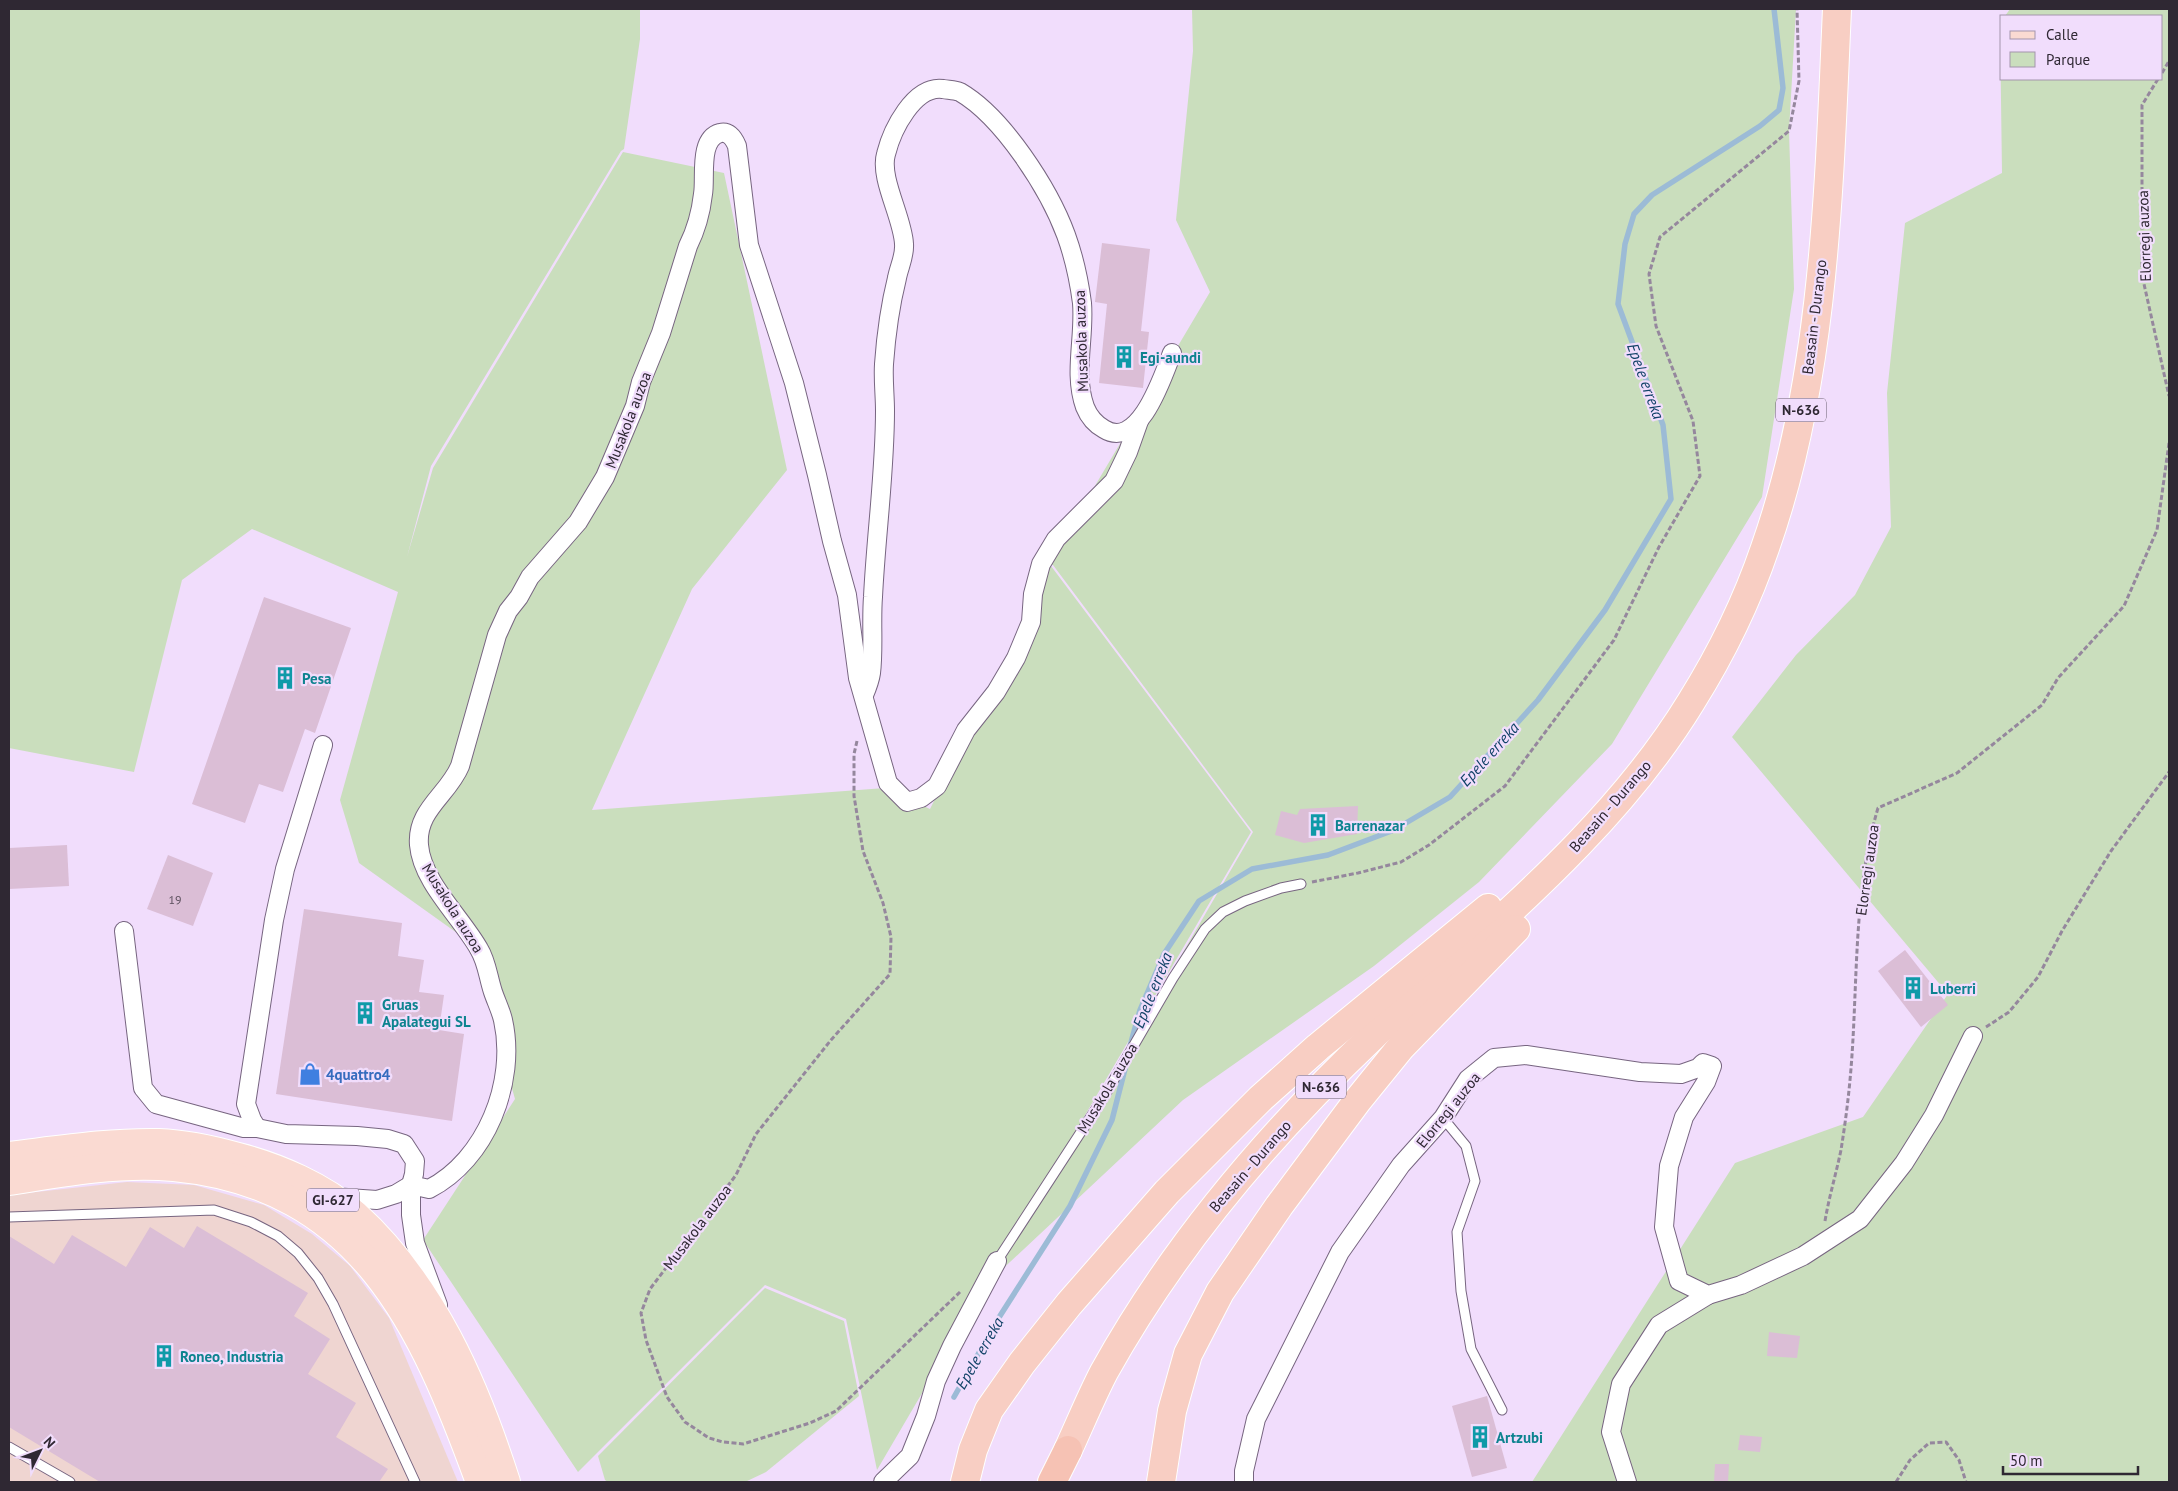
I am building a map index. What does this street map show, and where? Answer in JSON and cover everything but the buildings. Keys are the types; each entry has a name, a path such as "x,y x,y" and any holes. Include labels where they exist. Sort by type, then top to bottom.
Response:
{"highway":[{"name":"Beasain - Durango","path":"1068,1450 1102,1376 1144,1306 1188,1241 1236,1180 1274,1136 1340,1068 1551,873 1640,775 1691,703 1731,628 1765,550 1781,495 1805,385 1820,278 1826,218 1837,9"},
{"path":"965,1482 974,1450 989,1410 1022,1363 1069,1304 1167,1192 1246,1113 1318,1047 1492,904 1534,867 1585,817 1640,775"},
{"path":"1161,1482 1172,1411 1188,1354 1220,1292 1317,1153 1370,1085 1401,1047 1589,853 1640,775"},
{"path":"1052,1482 1068,1450"},
{"path":"1060,1482 1068,1450"}],"main road":[{"name":"GI-627","path":"9,1156 104,1144 161,1143 216,1151 267,1165 326,1195 354,1214 387,1248 417,1287 468,1380 491,1435 506,1482"},
{"name":"GI-627","path":"9,1180 127,1166 174,1167 218,1174 258,1186 300,1205 338,1231 371,1264 397,1300 419,1338 447,1396 480,1482"}],"street":[{"name":"Musakola auzoa","path":"864,695 871,673 873,594 885,412 884,368 887,333 904,243 888,181 884,157 895,129 921,94 936,88 957,91 986,111 1027,162 1055,210 1066,234 1076,269 1082,306 1080,380 1085,407 1091,419 1113,434 1123,433 1139,421"},
{"name":"Musakola auzoa","path":"326,1195 341,1198 377,1200 396,1194 411,1185 429,1189 445,1181 470,1155 486,1131 499,1097 505,1073 506,1047 503,1020 492,990 484,959 468,930 426,870 419,845 421,824 429,808 460,766 497,635 508,611 519,597 530,577 578,522 599,489 611,465 635,406 641,382 661,333 694,233 703,194 704,155 713,138 722,132 728,134 737,146 749,245 794,383 818,474 832,541 847,595 858,678 888,783 906,802 921,798 937,786 966,730 996,692 1016,658 1031,622 1033,594 1041,564 1056,539 1114,481 1128,452 1139,421 1154,395 1172,353"},
{"path":"257,1128 246,1104 274,920 285,869 323,745"},
{"path":"124,932 143,1088 156,1104 244,1128 257,1128 286,1134 388,1139 404,1144 415,1161 411,1185 411,1215 415,1243 449,1331 452,1349"},
{"path":"1626,1482 1611,1432 1621,1384 1659,1325 1708,1294 1741,1285 1803,1256 1860,1219 1904,1163 1934,1114 1972,1036"},
{"name":"Elorregi auzoa","path":"1244,1482 1244,1471 1256,1419 1340,1252 1401,1165 1443,1118 1468,1079 1494,1058 1526,1054 1640,1072 1681,1074 1698,1068 1703,1063 1712,1066 1706,1082 1684,1117 1669,1166 1664,1227 1679,1280 1708,1294"},
{"name":"Musakola auzoa","path":"883,1482 910,1456 926,1416 936,1381 952,1346 997,1261"}],"lane":[{"name":"Musakola auzoa","path":"997,1261 1105,1095 1143,1028 1205,929 1223,912 1245,901 1281,888 1301,884"},
{"path":"1443,1118 1466,1146 1475,1181 1457,1232 1461,1291 1471,1349 1502,1410"},
{"path":"9,1217 214,1210 251,1222 278,1236 298,1253 318,1278 333,1304 415,1482"},
{"path":"9,1447 70,1482"}],"path":[{"path":"1301,884 1358,873 1401,862 1429,845 1505,786 1614,640 1659,547 1700,476 1693,422 1656,326 1649,274 1660,237 1789,131 1799,81 1797,9"},
{"name":"Elorregi auzoa","path":"2157,80 2142,105 2142,275 2169,396"},
{"name":"Elorregi auzoa","path":"1822,1244 1829,1194 1840,1151 1849,1090 1860,899 1869,837 1878,808 1957,773 2042,705 2058,678 2124,606 2157,530 2169,443"},
{"name":"Musakola auzoa","path":"857,737 854,754 854,796 863,851 883,903 891,937 890,974 831,1040 756,1134 736,1175 650,1289 641,1313 646,1340 667,1397 685,1422 709,1438 723,1442 743,1444 810,1423 836,1411 966,1286"},
{"path":"1972,1036 2008,1012 2038,977 2062,931 2112,851 2169,772"},
{"path":"1896,1482 1910,1460 1929,1443 1946,1442 1959,1460 1966,1482"}],"shaded area":[{"name":"Roneo, Industria","path":"127,1182 194,1185 264,1205 312,1234 350,1266 389,1318 458,1482 9,1482 9,1195"}],"green space":[{"path":"9,9 640,9 640,39 624,149 621,151 431,466 407,557 433,468 623,152 724,173 787,470 692,589 592,810 885,788 930,809 1051,566 1251,832 877,1470 846,1319 765,1285 578,1472 423,1240 515,1099 471,943 359,863 340,800 398,592 252,529 182,580 134,772 9,748"},
{"path":"1192,9 1796,9 1789,131 1794,289 1762,497 1612,744 1479,882 1374,966 1183,1100 994,1277 1253,832 1053,565 1048,565 1210,292 1176,220 1193,51"},
{"path":"2010,9 2169,9 2169,1482 1532,1482 1735,1163 1863,1117 1948,994 1732,737 1796,655 1855,595 1891,527 1887,393 1905,223 2002,173 2001,80 2163,80 2163,15 2006,15"},
{"path":"765,1288 844,1321 859,1396 766,1472 745,1482 608,1482 605,1480 598,1456"}],"waterway":[{"name":"Epele erreka","path":"1130,1046 1140,1010 1164,954 1199,901 1252,869 1328,855 1394,830 1450,797 1538,700 1605,610 1671,499 1663,425 1618,304 1625,244 1634,214 1652,195 1760,126 1779,110 1783,88 1774,9"},
{"name":"Epele erreka","path":"954,1397 998,1319 1070,1206 1112,1120 1126,1065"}],"place":[{"name":"Egi-aundi","path":"1124,357"},
{"name":"Pesa","path":"285,678"},
{"name":"Barrenazar","path":"1318,825"},
{"name":"Luberri","path":"1913,988"},
{"name":"Gruas Apalategui SL","path":"365,1013"},
{"name":"4quattro4","path":"310,1074"},
{"name":"Roneo, Industria","path":"164,1356"},
{"name":"Artzubi","path":"1480,1437"}]}
